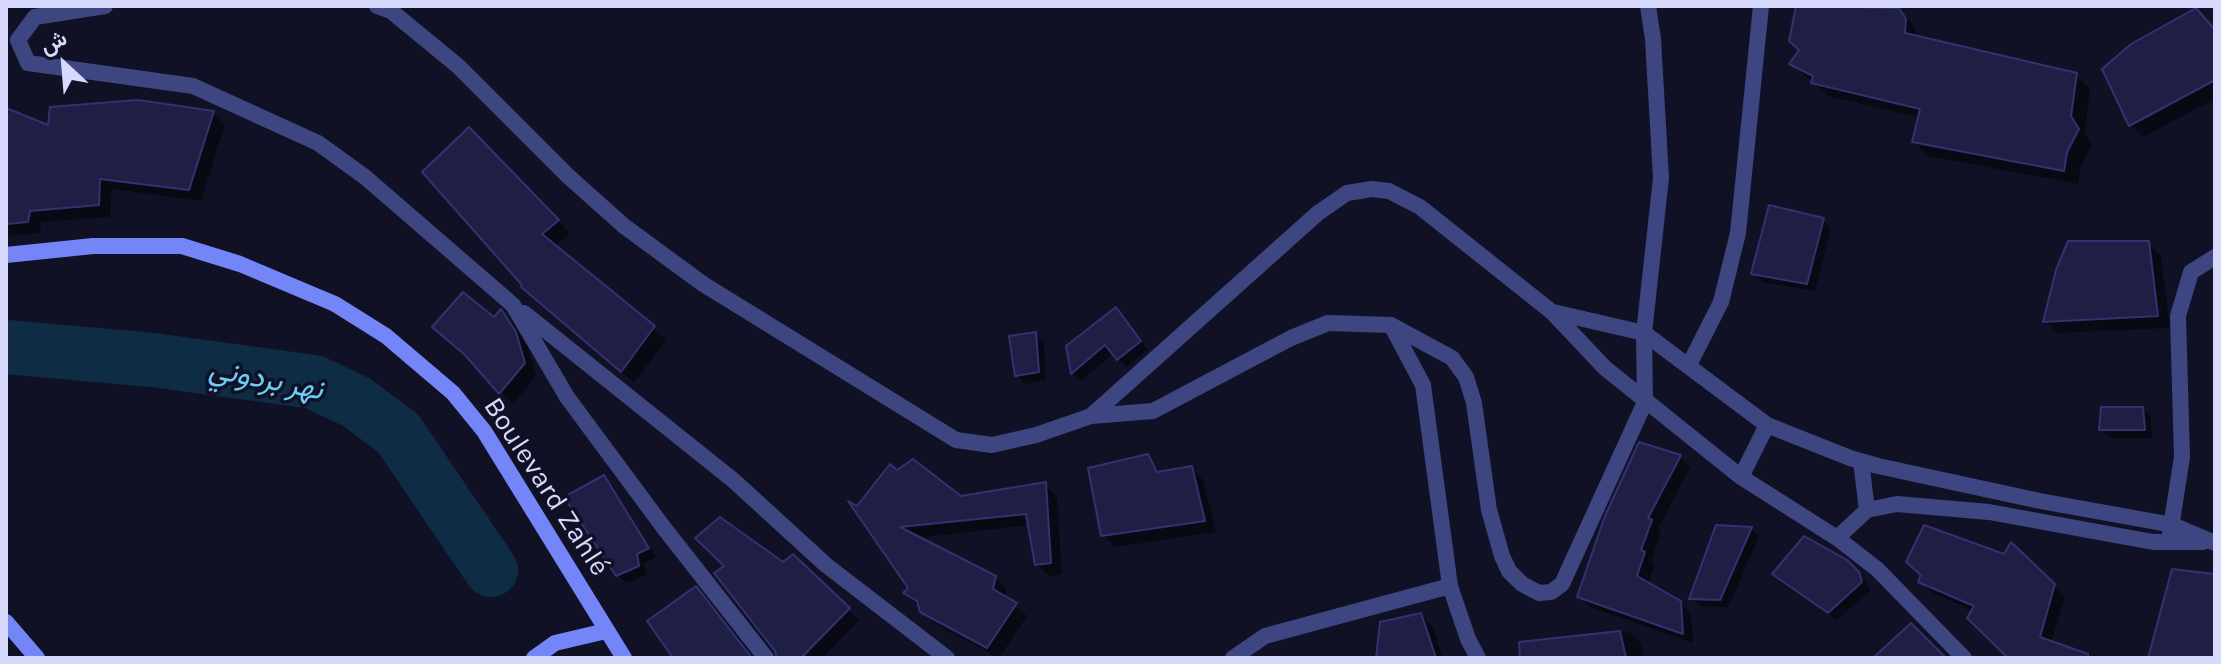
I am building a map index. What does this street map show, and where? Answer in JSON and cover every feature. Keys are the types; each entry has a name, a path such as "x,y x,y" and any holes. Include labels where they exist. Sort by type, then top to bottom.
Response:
{"main road":[{"name":"Boulevard Zahlé","path":"6,255 93,246 182,246 240,264 335,304 403,348 453,393 484,431 624,658"},
{"path":"6,622 37,658"},
{"path":"534,658 555,643 606,631"}],"street":[{"path":"105,6 35,17 18,40 28,63 193,86 318,143 365,177 513,305 733,480 826,565 947,658"},
{"path":"377,6 391,11 458,66 568,176 624,226 703,284 956,440 992,445 1091,416 1153,411 1291,338 1328,323 1391,325 1452,358 1466,377 1474,403 1489,510 1502,556 1509,571 1522,584 1539,593 1551,592 1562,584 1645,402 1644,333 1661,178 1653,39 1648,6"},
{"path":"1689,365 1721,302 1738,233 1761,6"},
{"path":"1091,416 1318,213 1347,193 1372,189 1389,191 1420,207 1552,312 1605,368 1741,477 1837,538 1877,569 1964,658"},
{"path":"2168,543 2182,457 2178,316 2191,272 2215,257"},
{"path":"513,305 567,397 766,658"},
{"path":"1552,312 1644,333 1767,425 1861,461 2040,501 2173,525 2212,542"},
{"path":"1391,325 1423,385 1450,586 1468,639 1478,658"},
{"path":"1741,477 1767,425"},
{"path":"1861,461 1867,510"},
{"path":"1837,538 1867,510 1897,504 1989,512 2126,538 2168,543 2212,542"},
{"path":"1233,658 1265,636 1450,586"}],"building":[{"path":"1796,6 1899,8 1906,19 1905,33 2077,73 2071,116 2079,129 2067,152 2064,171 1912,142 1920,109 1811,83 1813,76 1789,64 1799,50 1789,41"},
{"path":"2196,8 2215,30 2215,80 2129,126 2102,69 2131,44"},
{"path":"138,100 214,111 189,190 100,179 99,205 30,211 28,222 6,224 6,108 48,125 50,107"},
{"path":"469,127 559,220 542,234 655,326 621,372 521,287 422,172"},
{"path":"1769,205 1824,218 1807,284 1751,274"},
{"path":"2068,241 2149,241 2158,316 2043,322 2056,270"},
{"path":"463,292 494,317 501,309 516,332 525,363 499,394 465,355 432,327"},
{"path":"1116,307 1141,341 1117,360 1105,345 1071,374 1066,346"},
{"path":"1036,332 1039,372 1015,376 1009,336"},
{"path":"2101,407 2143,407 2145,430 2099,430"},
{"path":"1639,442 1681,455 1648,518 1652,520 1641,550 1645,552 1637,576 1681,601 1683,634 1577,597 1605,516"},
{"path":"1148,454 1157,472 1192,466 1205,521 1101,536 1088,468"},
{"path":"913,459 961,496 1046,482 1051,563 1035,565 1026,514 900,527 996,576 993,589 1017,603 987,648 920,612 917,601 903,593 908,588 848,501 857,506 890,464 897,470"},
{"path":"604,475 649,548 637,554 639,566 616,576 564,497"},
{"path":"720,517 783,562 793,554 850,608 801,658 777,658 775,651 714,573 724,566 695,538"},
{"path":"1716,525 1752,527 1720,600 1689,599"},
{"path":"1924,525 2004,554 2011,542 2055,584 2040,637 2088,654 2088,658 2008,658 1967,618 1974,606 1918,582 1921,575 1906,562"},
{"path":"1804,536 1847,560 1859,572 1862,582 1828,613 1772,574"},
{"path":"2172,569 2215,574 2215,658 2148,658"},
{"path":"696,586 752,658 673,658 647,621"},
{"path":"1421,613 1436,658 1376,658 1380,622"},
{"path":"1911,623 1946,658 1873,658"},
{"path":"1620,631 1626,658 1520,658 1519,642"}],"waterway":[{"name":"نهر بردوني","path":"6,347 153,360 314,382 356,402 398,433 491,570"}]}
